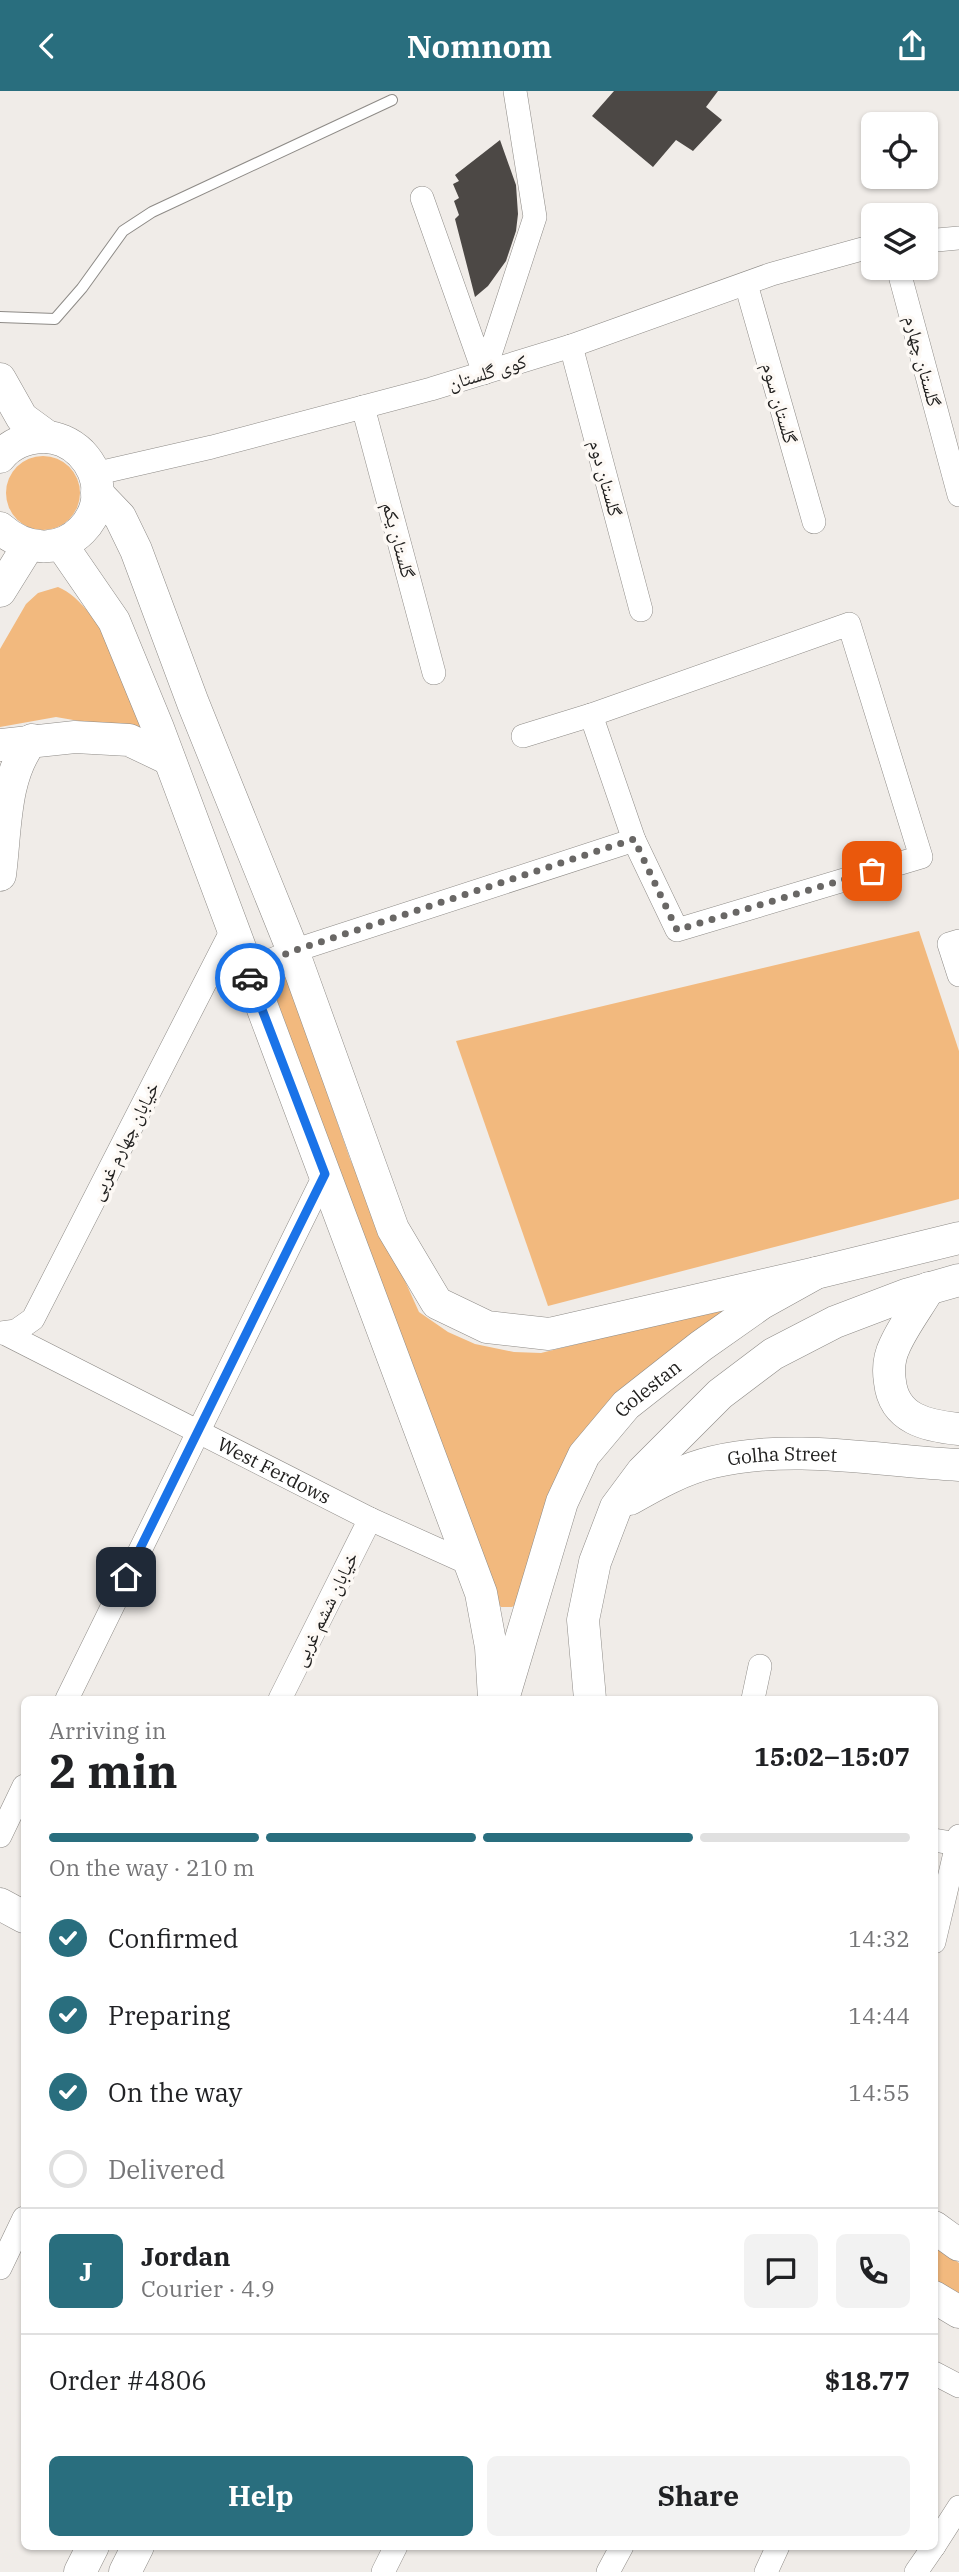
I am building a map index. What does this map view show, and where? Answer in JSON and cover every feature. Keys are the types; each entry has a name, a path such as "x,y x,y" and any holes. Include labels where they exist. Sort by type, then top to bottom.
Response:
{"main road":[{"path":"0,379 22,418 48,437"},
{"path":"0,457 16,443 32,438 48,437 63,441 87,460 96,483 120,517 136,550 193,703 293,951 393,1229 437,1303 487,1328 549,1334 816,1273"},
{"path":"0,528 13,539 28,546 45,548 61,544 76,536 87,524 95,509 96,483"},
{"path":"61,544 114,621 169,759 325,1174 481,1593 491,1647 494,1696"},
{"path":"0,590 28,546"},
{"path":"0,745 75,737 130,740 169,759"},
{"path":"0,874 9,793 20,755 32,740"},
{"name":"Golestan","path":"504,1696 562,1502 584,1455 626,1405 701,1346 762,1303 816,1273 959,1238"},
{"path":"944,1284 894,1346 888,1369 891,1391 900,1411 923,1424 959,1429"},
{"path":"590,1696 583,1620 595,1562 617,1507 642,1472 720,1394 773,1354 835,1322 944,1284"},
{"name":"Golha Street","path":"617,1507 671,1476 711,1462 755,1455 797,1453 959,1465"},
{"path":"0,1904 21,1915"},
{"path":"938,2230 959,2245"},
{"path":"938,2299 959,2312"},
{"path":"80,2572 91,2550"},
{"path":"125,2572 136,2550"}],"street":[{"path":"485,373 535,217 515,91"},
{"path":"422,198 485,373"},
{"path":"938,240 959,238"},
{"name":"کوی گلستان","path":"96,483 212,447 485,373 571,346 746,284 861,250"},
{"name":"گلستان چهارم","path":"901,280 959,495"},
{"name":"گلستان سوم","path":"746,284 814,522"},
{"name":"گلستان دوم","path":"571,346 641,610"},
{"name":"گلستان یکم","path":"363,407 434,673"},
{"path":"523,736 591,715 849,624 921,856 677,930 634,839 591,715"},
{"path":"247,970 293,951 634,839"},
{"name":"خیابان چهارم غربی","path":"2,1333 16,1331 33,1319 232,929"},
{"path":"959,941 949,944 959,975"},
{"path":"68,1696 325,1174"},
{"name":"West Ferdows","path":"2,1333 370,1519 470,1564"},
{"name":"خیابان ششم غربی","path":"282,1696 370,1519"},
{"path":"754,1696 760,1665"},
{"path":"0,1836 21,1792"},
{"path":"938,1840 958,1840 938,1925"},
{"path":"0,2268 21,2224"},
{"path":"938,2375 959,2386"},
{"path":"938,2540 959,2507"},
{"path":"383,2572 394,2550"},
{"path":"608,2572 620,2550"},
{"path":"766,2572 776,2550"},
{"path":"920,2570 932,2550"}],"lane":[{"path":"0,317 55,319 82,288 123,231 152,212 392,100"}],"shaded area":[{"path":"43,456 64,462 74,472 80,493 74,514 64,524 43,530 22,524 12,514 6,493 12,472 22,462"},
{"path":"58,587 74,597 101,631 123,675 146,737 108,726 56,717 0,727 0,649 26,604 38,593"},
{"path":"919,931 959,1051 959,1199 548,1306 456,1041"},
{"path":"283,975 287,977 350,1159 419,1312 448,1332 475,1344 514,1352 541,1353 751,1301 632,1386 521,1601 512,1607 501,1607 494,1598 270,981"},
{"path":"938,2247 959,2263 959,2298 938,2286"}],"building":[{"path":"614,91 718,91 706,107 722,120 693,151 676,140 653,167 592,116"},
{"path":"500,140 516,185 516,231 506,261 488,286 475,297 455,219 459,215 454,201 459,198 453,184 459,181 455,175"}],"way so far":[{"path":"250,978 247,970 293,951 634,839 677,930 872,871"}],"route":[{"path":"126,1577 325,1174 250,978"}]}
